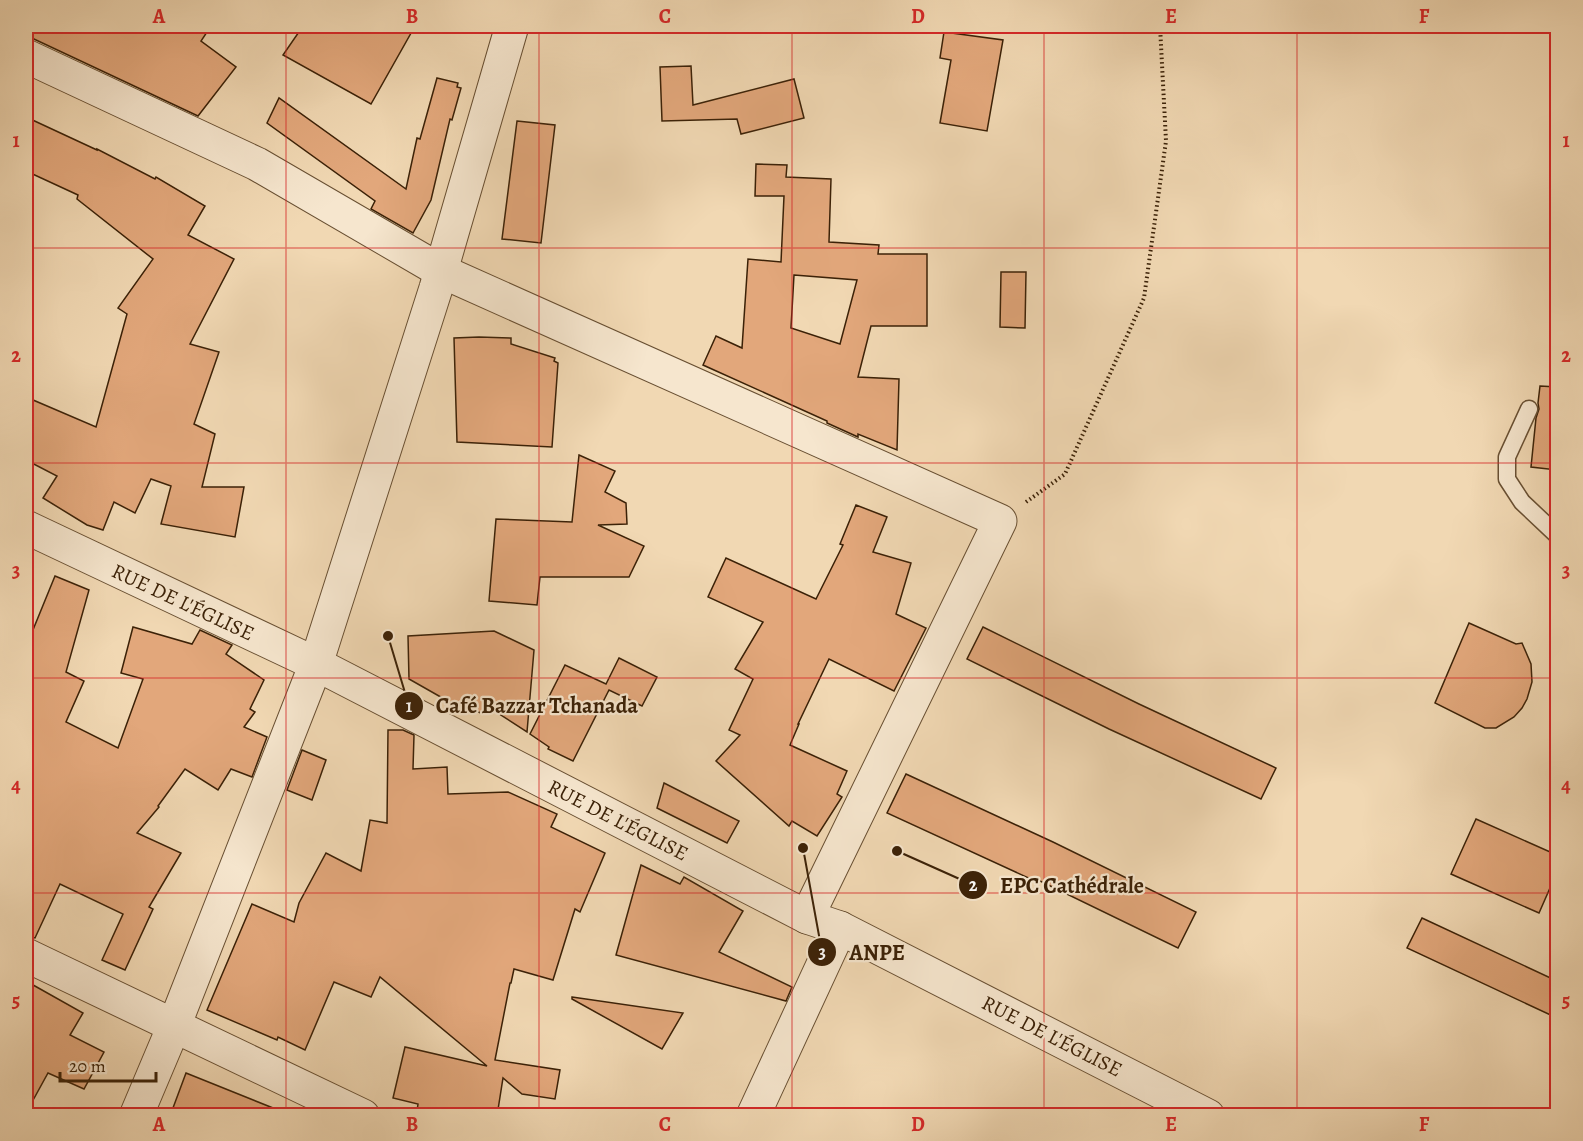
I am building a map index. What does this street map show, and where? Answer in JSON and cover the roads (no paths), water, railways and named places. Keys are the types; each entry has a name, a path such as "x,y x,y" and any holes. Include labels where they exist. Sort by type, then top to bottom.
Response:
{"street":[{"path":"136,1116 174,1026 316,664 441,271 512,26"},
{"path":"26,56 257,164 441,271 1000,521 807,917"},
{"name":"RUE DE L'ÉGLISE","path":"26,527 316,664 807,917 840,928 1208,1116"},
{"path":"753,1116 840,928"},
{"path":"26,955 363,1116"}],"lane":[{"path":"1529,410 1507,457 1507,479 1522,501 1557,536"}],"place":[{"name":"Café Bazzar Tchanada","path":"388,636"},
{"name":"ANPE","path":"803,848"},
{"name":"EPC Cathédrale","path":"897,851"}]}
